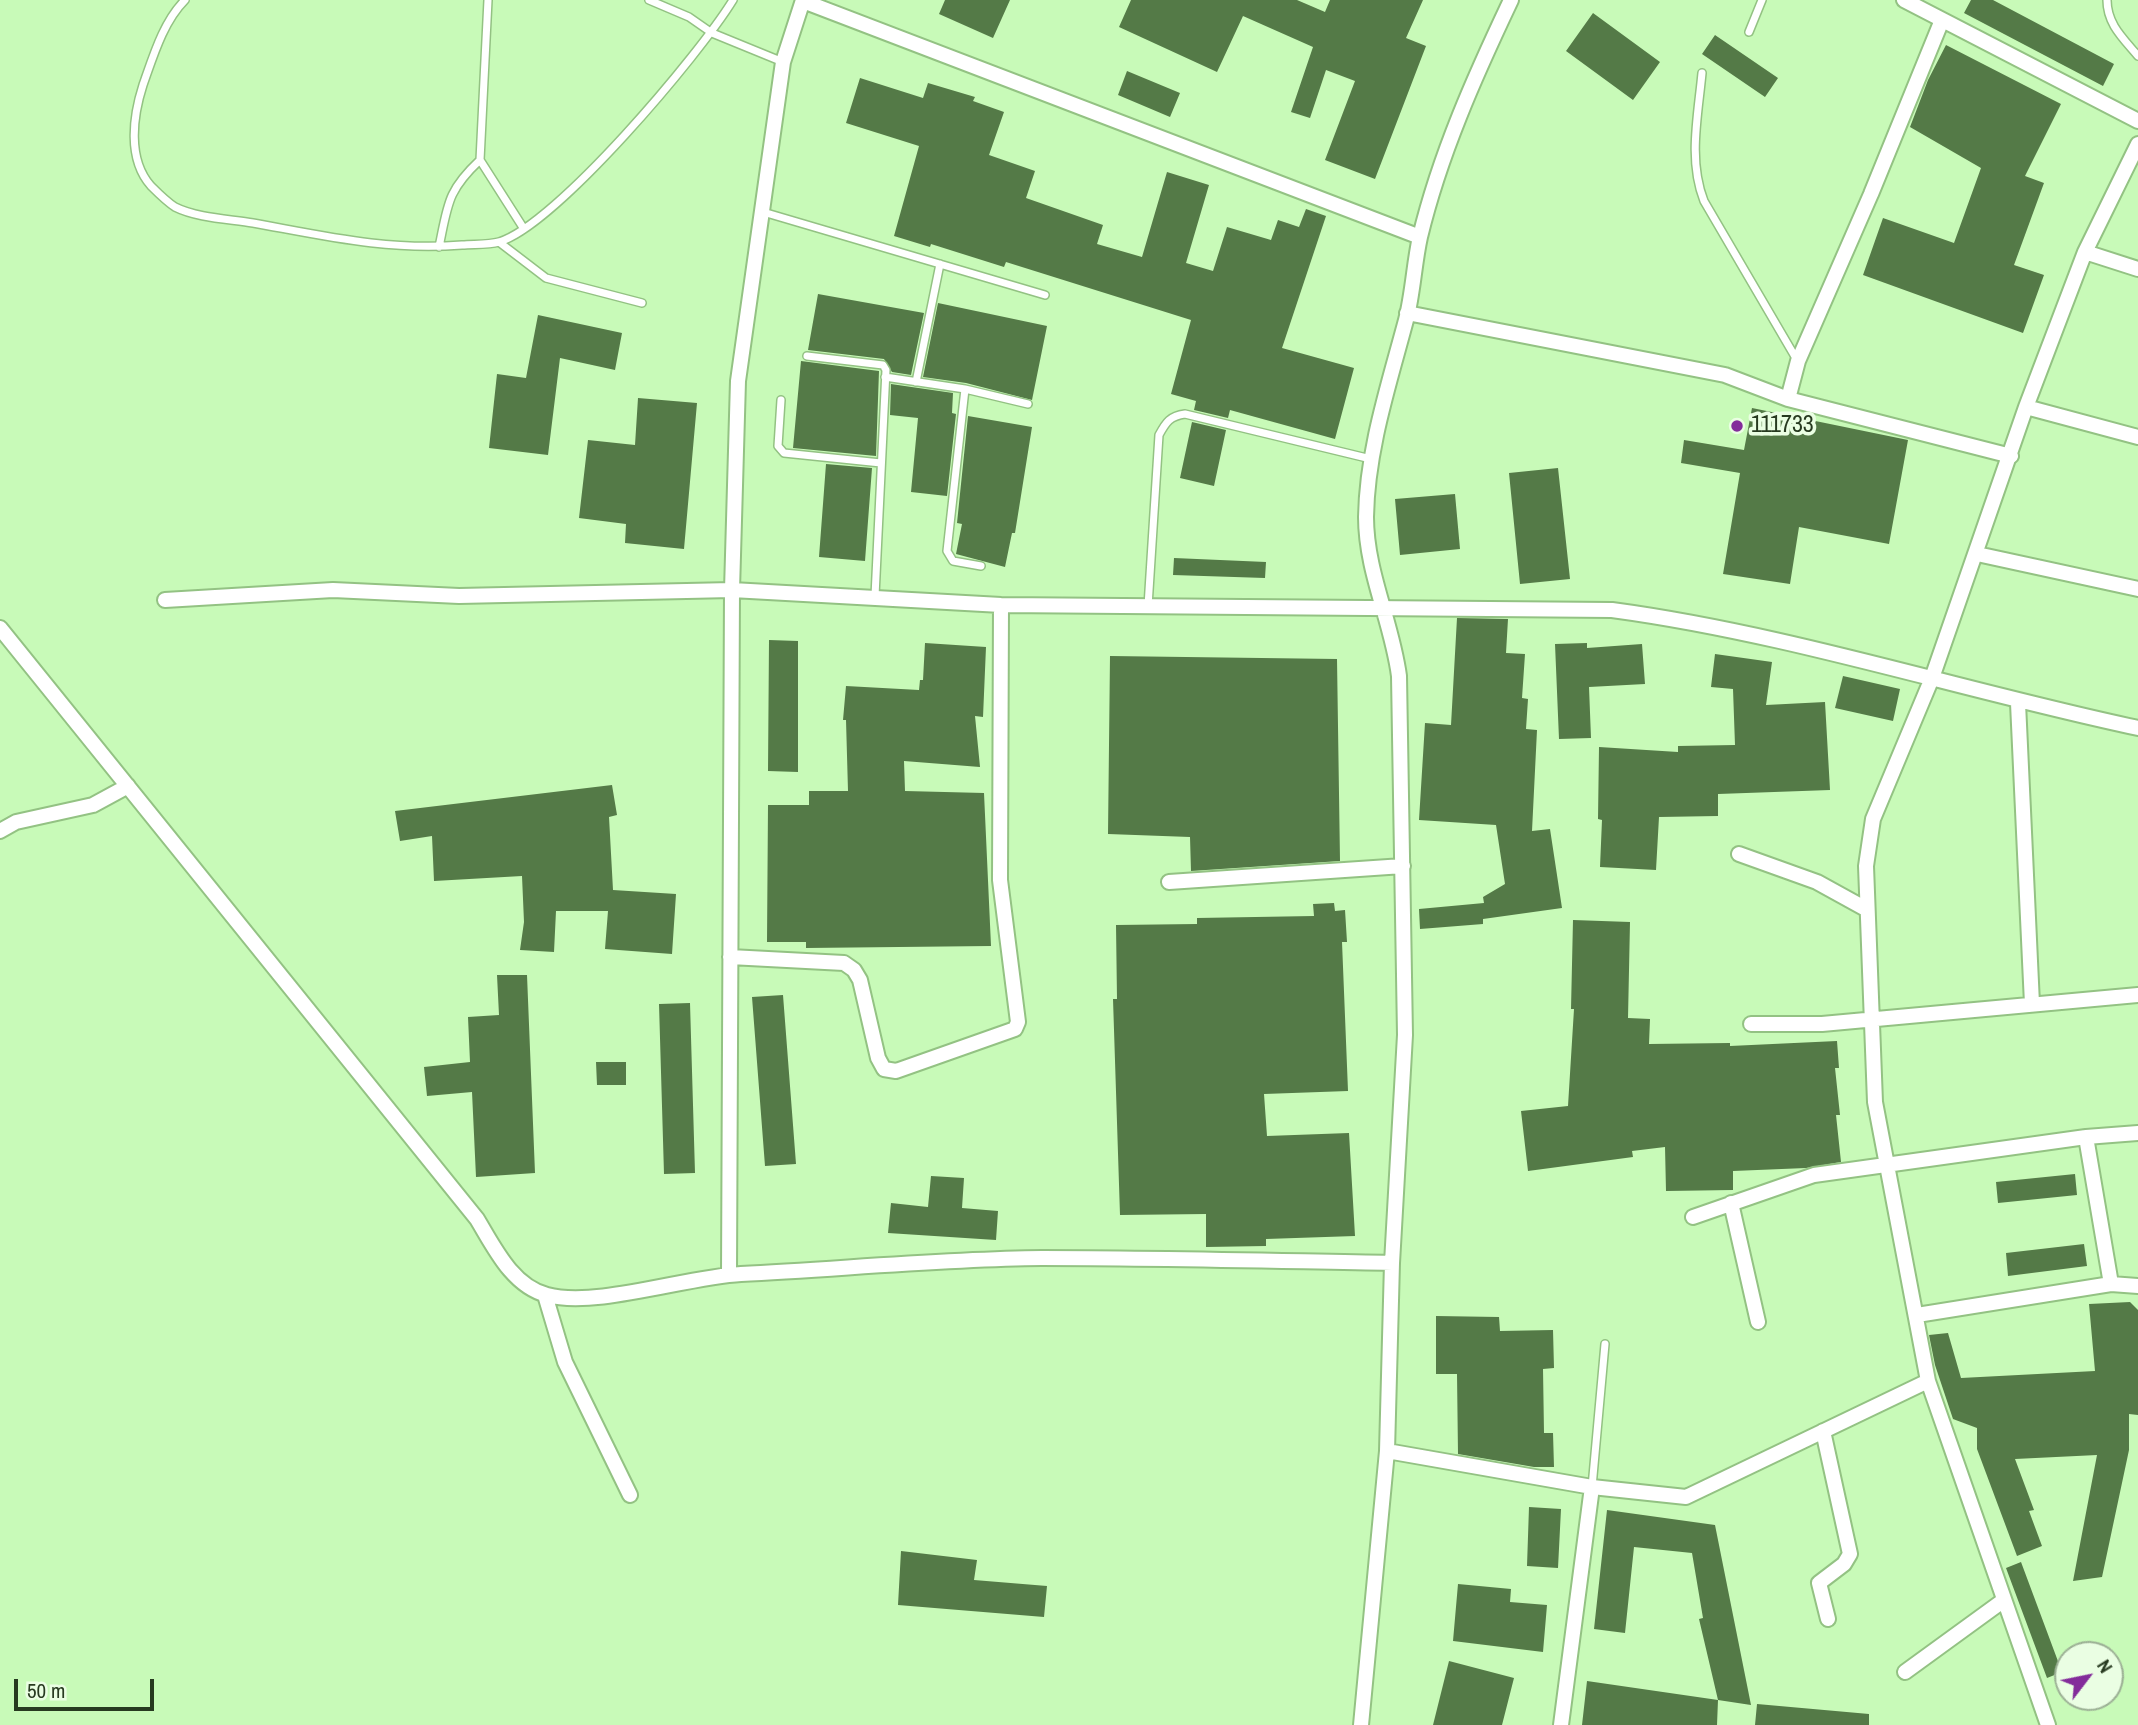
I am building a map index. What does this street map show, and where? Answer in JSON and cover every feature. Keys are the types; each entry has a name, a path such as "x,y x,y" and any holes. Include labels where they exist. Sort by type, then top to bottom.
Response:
{"street":[{"path":"1361,1725 1387,1451 1392,1263 1405,1035 1399,676 1395,648 1369,557 1366,517 1370,459 1407,313 1420,237 1452,135 1511,0"},
{"path":"1904,0 2138,121"},
{"path":"729,1275 732,590 738,381 783,62 803,1 1420,237"},
{"path":"1788,399 1798,361 1871,194 1942,20"},
{"path":"2048,1725 1928,1381 1917,1315 1885,1167 1875,1102 1866,866 1873,819 1932,678 2026,407 2085,252 2138,144"},
{"path":"2085,252 2138,269"},
{"path":"1407,313 1725,375 1788,399 2011,456"},
{"path":"2026,407 2138,437"},
{"path":"1976,554 2138,589"},
{"path":"165,600 333,590 459,596 732,590 1000,605 1612,610 1678,619 1932,678 2018,703 2138,728"},
{"path":"730,957 844,963 854,970 860,980 878,1058 884,1069 896,1071 1015,1029 1018,1022 1000,880 1000,605"},
{"path":"0,628 477,1219 509,1269 526,1285 545,1295 569,1299 593,1297 729,1275 1040,1258 1392,1263"},
{"path":"2018,703 2032,1004"},
{"path":"0,831 16,822 93,805 128,786"},
{"path":"1739,854 1817,882 1866,909"},
{"path":"1169,881 1404,866"},
{"path":"1751,1024 1822,1024 1871,1017 2138,995"},
{"path":"1693,1217 1814,1175 2085,1137 2138,1133"},
{"path":"2085,1137 2111,1284"},
{"path":"1731,1203 1758,1322"},
{"path":"1917,1315 2111,1284 2138,1286"},
{"path":"545,1295 565,1362 630,1495"},
{"path":"1387,1451 1591,1487 1686,1497 1928,1381"},
{"path":"1823,1431 1850,1554 1844,1564 1819,1583 1828,1619"},
{"path":"1561,1725 1591,1487"},
{"path":"1905,1672 2004,1600"}],"lane":[{"path":"185,0 156,48 139,96 134,135 137,162 150,184 175,207 386,247 439,247 499,242 524,229 566,193 644,113 712,33 733,0"},
{"path":"488,0 480,160 524,229"},
{"path":"649,0 690,17 712,33 783,62"},
{"path":"1749,32 1762,0"},
{"path":"2107,0 2107,14 2138,56"},
{"path":"1702,73 1694,166 1697,182 1704,201 1798,361"},
{"path":"439,247 450,197 458,180 480,160"},
{"path":"763,212 1045,295"},
{"path":"499,242 546,278 642,303"},
{"path":"916,382 940,264"},
{"path":"807,356 883,365 887,370 875,596"},
{"path":"885,377 965,388 1028,404"},
{"path":"965,388 947,551 953,561 981,566"},
{"path":"781,400 778,446 784,453 881,463"},
{"path":"1147,607 1159,435 1166,422 1174,416 1185,414 1370,459"},
{"path":"1591,1487 1605,1344"}],"building":[{"path":"945,0 1010,0 993,38 939,14"},
{"path":"1131,0 1297,0 1325,12 1330,0 1423,0 1406,38 1426,46 1375,179 1325,160 1355,81 1326,70 1310,118 1291,112 1313,47 1243,16 1217,72 1119,27"},
{"path":"1971,0 1993,0 2114,64 2103,86 1964,13"},
{"path":"1593,13 1660,62 1633,100 1566,51"},
{"path":"1715,35 1778,78 1765,97 1702,54"},
{"path":"1946,45 2061,104 2025,176 2044,183 2014,265 2044,275 2023,333 1863,275 1883,218 1954,243 1981,168 1910,127 1928,80"},
{"path":"1127,71 1180,93 1170,117 1118,95"},
{"path":"860,78 923,98 928,83 975,97 973,101 1004,112 989,155 1035,171 1026,198 1103,225 1097,244 1142,257 1167,172 1209,185 1186,263 1213,271 1227,227 1271,240 1278,220 1299,227 1306,209 1326,216 1282,348 1354,368 1335,439 1230,410 1228,418 1194,410 1196,401 1171,394 1191,320 1006,262 1004,267 931,244 930,247 894,236 919,146 846,123"},
{"path":"818,294 924,313 911,375 892,372 884,359 808,350"},
{"path":"938,303 1047,326 1032,400 966,383 923,377"},
{"path":"538,315 622,333 615,370 560,358 548,455 489,448 497,374 526,378"},
{"path":"801,361 879,371 876,456 793,448"},
{"path":"891,384 953,393 952,413 956,414 947,496 911,492 918,418 890,415"},
{"path":"638,398 697,403 684,549 625,543 626,524 579,518 588,440 635,445"},
{"path":"1752,408 1908,440 1889,544 1799,527 1790,584 1723,574 1740,473 1681,463 1684,440 1744,450"},
{"path":"968,416 1032,427 1015,533 1012,533 1005,567 956,554 962,524 957,523"},
{"path":"1192,422 1226,430 1214,486 1180,478"},
{"path":"826,464 872,468 865,561 819,557"},
{"path":"1558,468 1570,579 1520,584 1509,473"},
{"path":"1455,494 1460,549 1400,555 1395,499"},
{"path":"1174,558 1266,562 1265,578 1173,575"},
{"path":"1457,618 1508,619 1506,653 1525,654 1522,698 1528,699 1526,729 1537,730 1532,831 1550,829 1562,908 1483,919 1483,924 1420,929 1419,909 1484,903 1483,897 1505,884 1496,825 1419,820 1425,723 1451,725"},
{"path":"769,640 798,641 798,772 768,771"},
{"path":"925,643 986,647 983,717 975,716 980,767 904,761 905,791 984,793 991,946 806,948 806,942 767,942 768,805 809,805 809,791 848,791 846,720 843,720 846,686 919,690 920,680 923,680"},
{"path":"1587,643 1587,648 1642,644 1645,684 1589,687 1591,738 1559,739 1555,644"},
{"path":"1715,654 1772,662 1766,705 1825,702 1830,790 1718,794 1718,816 1659,817 1656,870 1600,867 1602,820 1598,819 1599,747 1678,752 1678,746 1735,745 1733,689 1711,687"},
{"path":"1110,656 1337,659 1340,861 1191,871 1190,837 1108,834"},
{"path":"1843,676 1900,689 1893,721 1835,708"},
{"path":"612,785 617,815 609,817 613,890 676,894 672,954 605,949 608,911 556,911 554,952 520,950 524,922 522,876 434,881 432,836 400,841 395,811"},
{"path":"1334,903 1335,911 1345,910 1347,942 1342,942 1348,1091 1264,1094 1267,1136 1349,1133 1355,1236 1266,1239 1266,1246 1206,1247 1206,1214 1120,1215 1113,999 1117,999 1116,925 1197,924 1197,918 1314,916 1313,904"},
{"path":"1573,920 1630,922 1628,1018 1650,1019 1649,1044 1730,1043 1730,1046 1837,1041 1839,1068 1835,1068 1840,1115 1836,1115 1841,1162 1806,1168 1733,1171 1733,1190 1666,1191 1665,1147 1632,1151 1633,1157 1528,1171 1521,1111 1568,1106 1574,1009 1571,1009"},
{"path":"497,975 527,975 535,1173 476,1177 472,1092 427,1096 424,1067 470,1062 468,1017 499,1015"},
{"path":"783,995 796,1164 765,1166 752,997"},
{"path":"690,1003 695,1173 664,1174 659,1004"},
{"path":"596,1062 626,1062 626,1085 597,1085"},
{"path":"2075,1174 2077,1195 1998,1203 1996,1182"},
{"path":"931,1176 964,1178 962,1208 998,1211 996,1240 888,1233 891,1203 928,1207"},
{"path":"2084,1244 2087,1266 2008,1276 2006,1253"},
{"path":"2130,1302 2138,1310 2138,1415 2129,1414 2129,1450 2102,1577 2073,1581 2097,1455 2015,1459 2034,1510 2029,1511 2042,1546 2017,1556 1977,1449 1977,1428 1953,1419 1935,1365 1929,1335 1948,1333 1961,1378 2095,1371 2089,1304"},
{"path":"1436,1316 1499,1317 1500,1331 1553,1330 1554,1368 1543,1369 1544,1433 1553,1433 1554,1467 1534,1467 1458,1454 1457,1374 1436,1374"},
{"path":"1529,1507 1561,1509 1558,1568 1527,1566"},
{"path":"1607,1510 1715,1525 1751,1705 1718,1700 1699,1619 1703,1618 1692,1553 1634,1547 1625,1633 1594,1629"},
{"path":"901,1551 977,1560 974,1580 1047,1586 1044,1617 898,1605"},
{"path":"2021,1562 2054,1651 2054,1675 2047,1678 2006,1568"},
{"path":"1458,1584 1511,1589 1510,1602 1547,1605 1543,1652 1453,1641"},
{"path":"1449,1661 1514,1678 1502,1725 1433,1725"},
{"path":"1587,1681 1718,1700 1717,1725 1582,1725"},
{"path":"1757,1704 1869,1714 1869,1725 1755,1725"}],"place":[{"name":"111733","path":"1737,426"}]}
